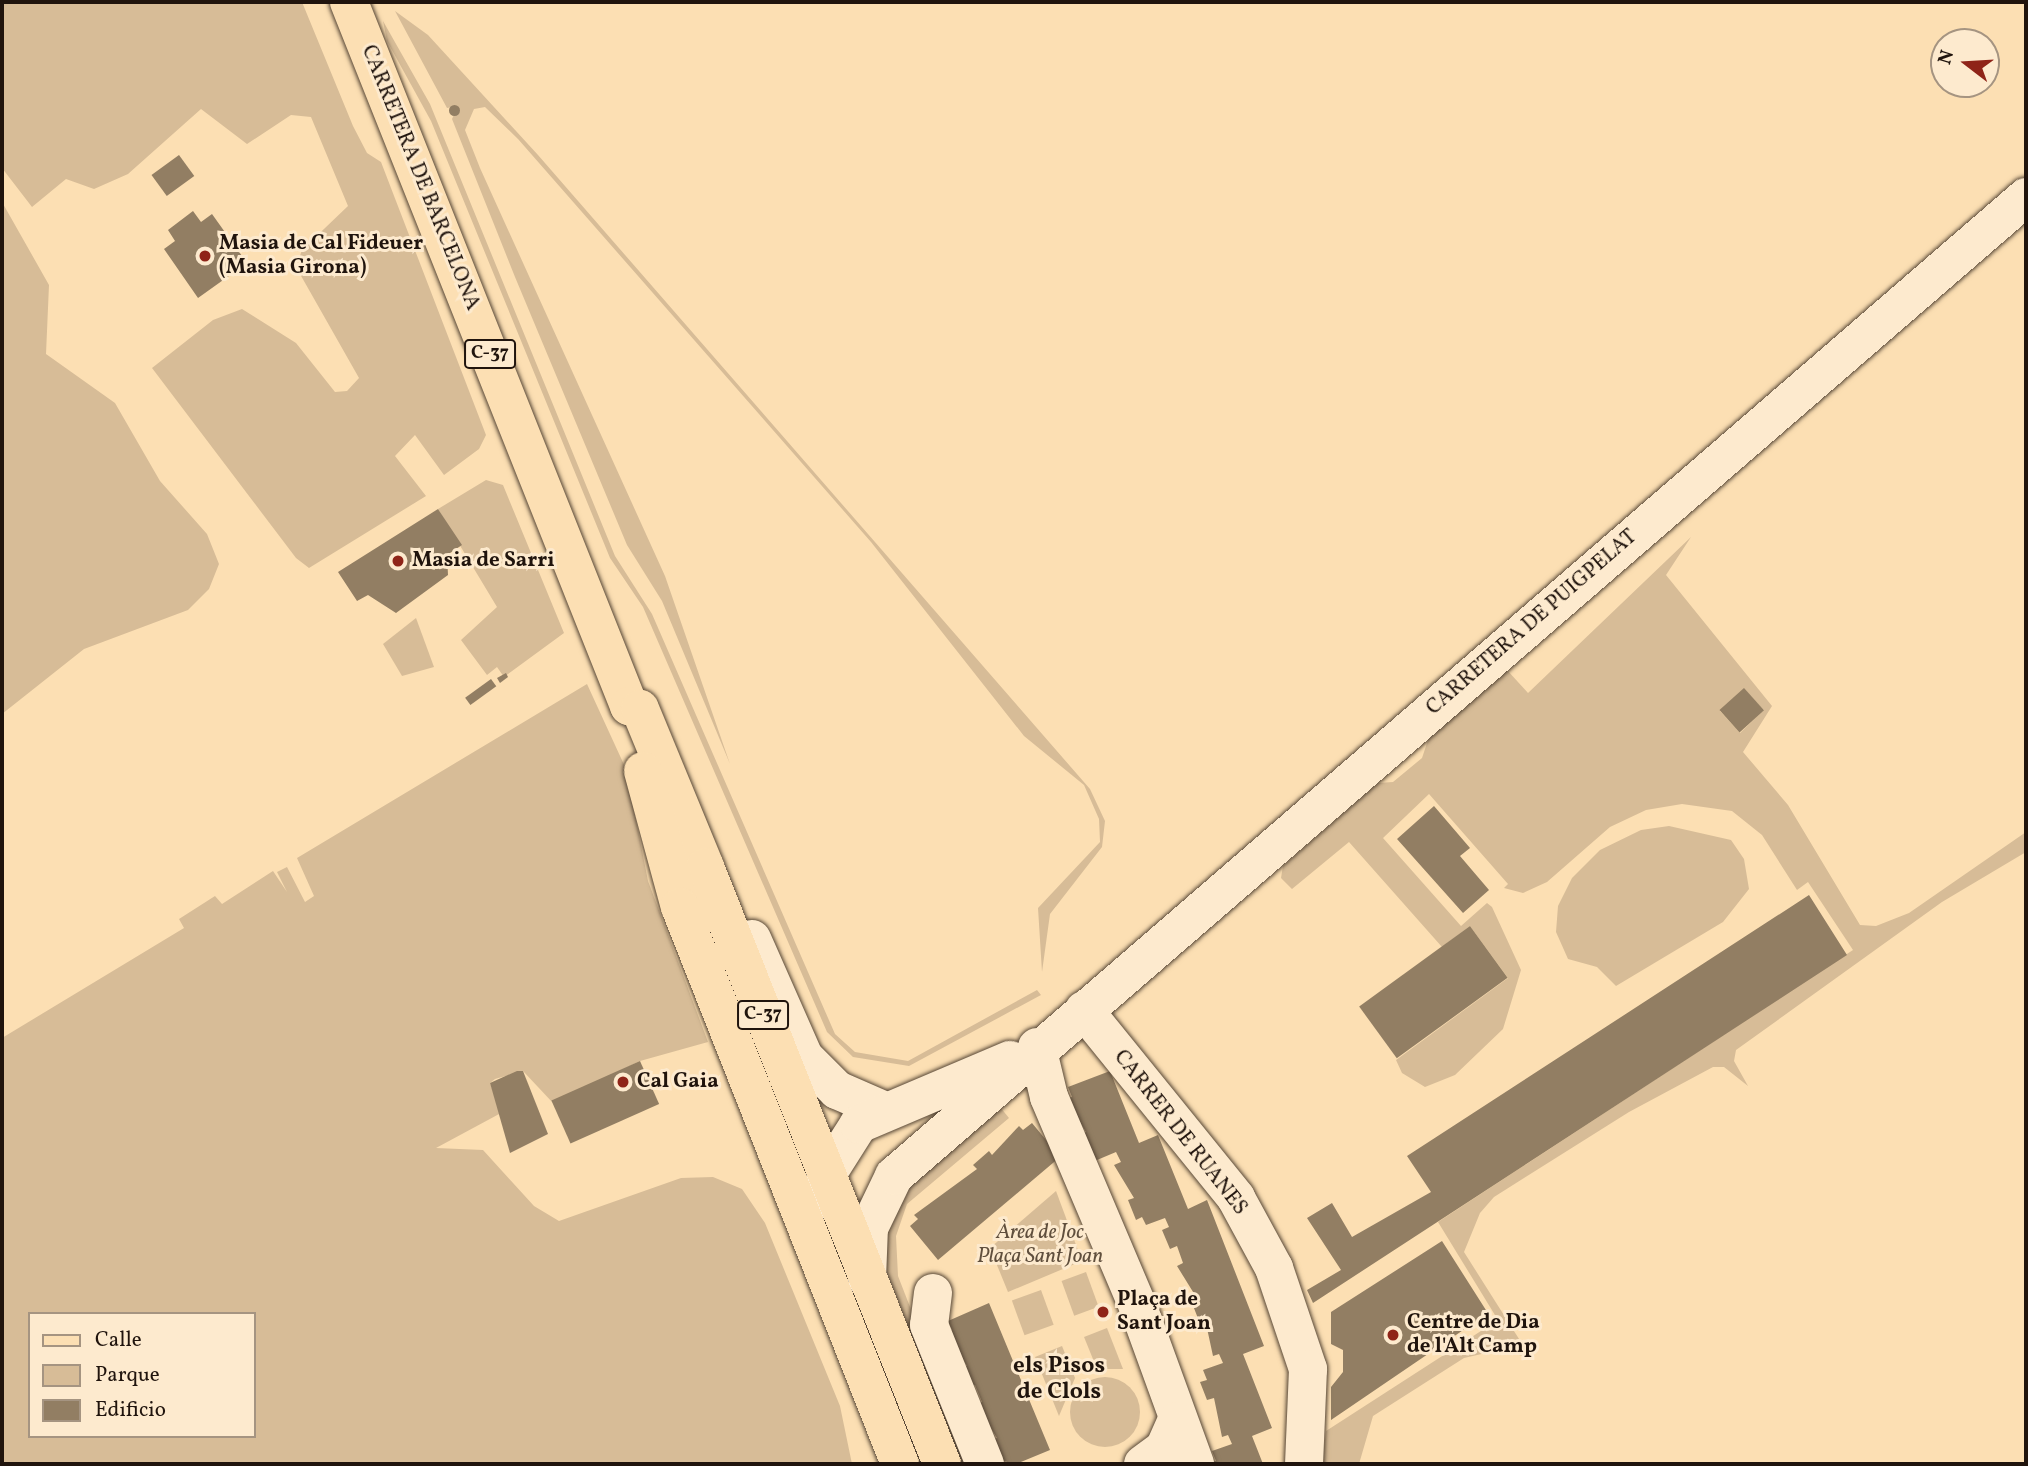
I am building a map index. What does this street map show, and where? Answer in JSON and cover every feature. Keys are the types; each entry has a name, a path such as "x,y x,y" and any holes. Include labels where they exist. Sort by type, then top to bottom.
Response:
{"main road":[{"name":"CARRETERA DE BARCELONA","path":"349,2 629,706"},
{"name":"C-37","path":"900,1464 680,907 625,720 629,706 640,709 826,1168 867,1279 942,1464"}],"street":[{"name":"CARRETERA DE PUIGPELAT","path":"1037,1047 1084,1010 2026,197"},
{"path":"705,867 734,899 804,1057 837,1090 883,1110"},
{"name":"CARRER DE RUANES","path":"1084,1010 1236,1198 1273,1268 1308,1369 1304,1464"},
{"path":"855,1355 864,1323 819,1205 826,1168 859,1124 883,1110 950,1089 1037,1047"},
{"path":"867,1279 869,1228 894,1176 1037,1047"},
{"path":"1037,1047 1049,1097 1171,1392 1176,1422 1195,1464"},
{"path":"746,1075 771,1089 793,1140 808,1160 826,1168 894,1176"},
{"path":"933,1293 929,1325 985,1464"},
{"path":"1143,1464 1164,1449 1176,1422"}],"green space":[{"path":"2,2 302,2 353,126 367,153 381,162 486,435 479,449 444,475 415,435 395,456 426,496 309,568 296,558 152,368 213,320 242,309 296,343 335,392 347,391 359,378 296,267 302,250 348,206 311,117 291,115 247,144 201,109 128,174 94,189 66,179 32,207 2,168"},
{"path":"395,11 428,35 538,155 1090,789 1105,821 1102,847 1050,914 1042,972 1038,908 1100,842 1099,819 1084,785 1024,736 871,542 518,139 485,107 474,109 465,130 665,576 730,764 662,601 627,545 515,277 452,119 458,106 447,108"},
{"path":"383,21 430,104 615,556 652,614 835,1034 855,1052 908,1061 1037,990 1041,995 909,1066 853,1057 827,1032 643,607 610,558 431,121 387,41"},
{"path":"2,202 49,285 46,354 115,403 160,481 207,534 219,564 209,589 188,610 84,649 2,714"},
{"path":"486,480 503,485 564,633 504,677 497,667 487,675 461,640 497,607 438,509"},
{"path":"1691,537 1666,575 1772,706 1743,752 1788,805 1860,925 1876,926 1909,913 2026,832 2026,852 1942,902 1736,1050 1734,1061 1748,1086 1724,1067 1713,1067 1629,1112 1494,1197 1480,1213 1464,1252 1531,1358 1499,1350 1464,1358 1373,1416 1359,1464 1322,1464 1326,1431 1498,1320 1438,1222 1853,950 1808,882 1797,890 1762,835 1732,811 1682,804 1646,810 1610,827 1547,882 1523,893 1504,888 1508,884 1429,794 1383,838 1461,926 1487,903 1492,907 1521,970 1503,1029 1455,1075 1425,1087 1402,1073 1396,1060 1508,978 1470,926 1442,947 1349,842 1292,889 1281,878 1283,866 1378,783 1393,782 1422,758 1429,737 1507,670 1528,693","holes":["1744,689 1764,710 1740,733 1720,711"]},
{"path":"416,618 434,667 402,676 383,644"},
{"path":"587,684 626,769 648,881 708,1042 640,1061 553,1103 523,1071 495,1079 490,1083 501,1113 436,1148 483,1150 534,1206 559,1221 681,1178 713,1177 742,1189 765,1223 840,1406 852,1464 2,1464 2,1038 184,928 179,919 215,896 222,904 273,871 287,892 277,872 287,867 305,902 314,896 297,858"},
{"path":"1669,826 1731,840 1744,859 1749,889 1723,922 1616,986 1597,967 1568,959 1556,932 1558,906 1572,878 1600,850 1641,830"},
{"path":"1000,1107 1009,1118 907,1204 896,1236 898,1276 971,1464 955,1464 885,1286 886,1234 903,1192"},
{"name":"Àrea de Joc Plaça Sant Joan","path":"1056,1191 1082,1261 1008,1292 990,1248"},
{"path":"1086,1272 1099,1307 1074,1316 1062,1281"},
{"path":"1041,1290 1054,1325 1025,1335 1012,1301"},
{"path":"1107,1328 1123,1369 1097,1369 1084,1337"},
{"path":"1062,1346 1075,1378 1059,1416 1035,1357"},
{"path":"1105,1377 1130,1387 1140,1412 1130,1437 1105,1447 1080,1437 1070,1412 1080,1387"}],"building":[{"path":"454,105 458,106 458,114 454,115 450,114 449,110 450,106"},
{"path":"179,155 194,176 167,196 151,175"},
{"name":"Masia de Cal Fideuer (Masia Girona)","path":"193,211 201,222 212,214 247,263 198,298 164,249 175,241 168,230"},
{"name":"Masia de Sarri","path":"438,509 462,545 447,555 448,575 396,613 368,595 357,601 338,572"},
{"path":"506,673 508,677 500,683 497,678"},
{"path":"491,679 496,686 470,705 465,698"},
{"path":"1744,688 1764,710 1740,732 1719,710"},
{"path":"1434,806 1470,848 1460,856 1489,890 1463,913 1397,839"},
{"path":"1809,895 1847,955 1313,1303 1307,1290 1341,1270 1307,1218 1332,1203 1352,1237 1431,1192 1407,1156"},
{"path":"1470,926 1508,978 1397,1058 1359,1007"},
{"name":"Cal Gaia","path":"640,1061 659,1104 571,1143 551,1100"},
{"path":"523,1071 548,1134 510,1153 490,1083"},
{"path":"1110,1071 1139,1143 1158,1135 1188,1209 1207,1200 1264,1346 1243,1354 1272,1428 1252,1436 1263,1464 1208,1464 1216,1461 1212,1451 1232,1444 1228,1435 1222,1437 1214,1398 1207,1400 1200,1382 1207,1380 1203,1370 1223,1363 1219,1354 1213,1356 1205,1319 1199,1321 1192,1303 1198,1300 1177,1266 1183,1263 1177,1246 1170,1249 1162,1230 1169,1227 1165,1218 1146,1225 1142,1217 1136,1220 1128,1200 1134,1198 1114,1165 1121,1162 1116,1152 1097,1160 1088,1155 1080,1135 1086,1132 1066,1099 1072,1097 1068,1087"},
{"path":"1032,1123 1060,1157 938,1260 910,1226 918,1219 914,1215 977,1169 973,1165 989,1151 992,1155 1019,1126 1023,1130"},
{"name":"Centre de Dia de l'Alt Camp","path":"1442,1241 1491,1318 1475,1322 1331,1420 1331,1387 1343,1372 1343,1350 1331,1344 1331,1312"},
{"path":"989,1303 1050,1450 1016,1464 999,1460 991,1440 997,1438 976,1404 982,1402 975,1385 969,1387 961,1368 967,1366 947,1332 952,1330 948,1321"}],"place":[{"name":"Masia de Cal Fideuer (Masia Girona)","path":"205,256"},
{"name":"Masia de Sarri","path":"398,561"},
{"name":"Cal Gaia","path":"623,1082"},
{"name":"Plaça de Sant Joan","path":"1103,1312"},
{"name":"Centre de Dia de l'Alt Camp","path":"1393,1335"}],"district":[{"name":"els Pisos de Clols","path":"1059,1379"}]}
